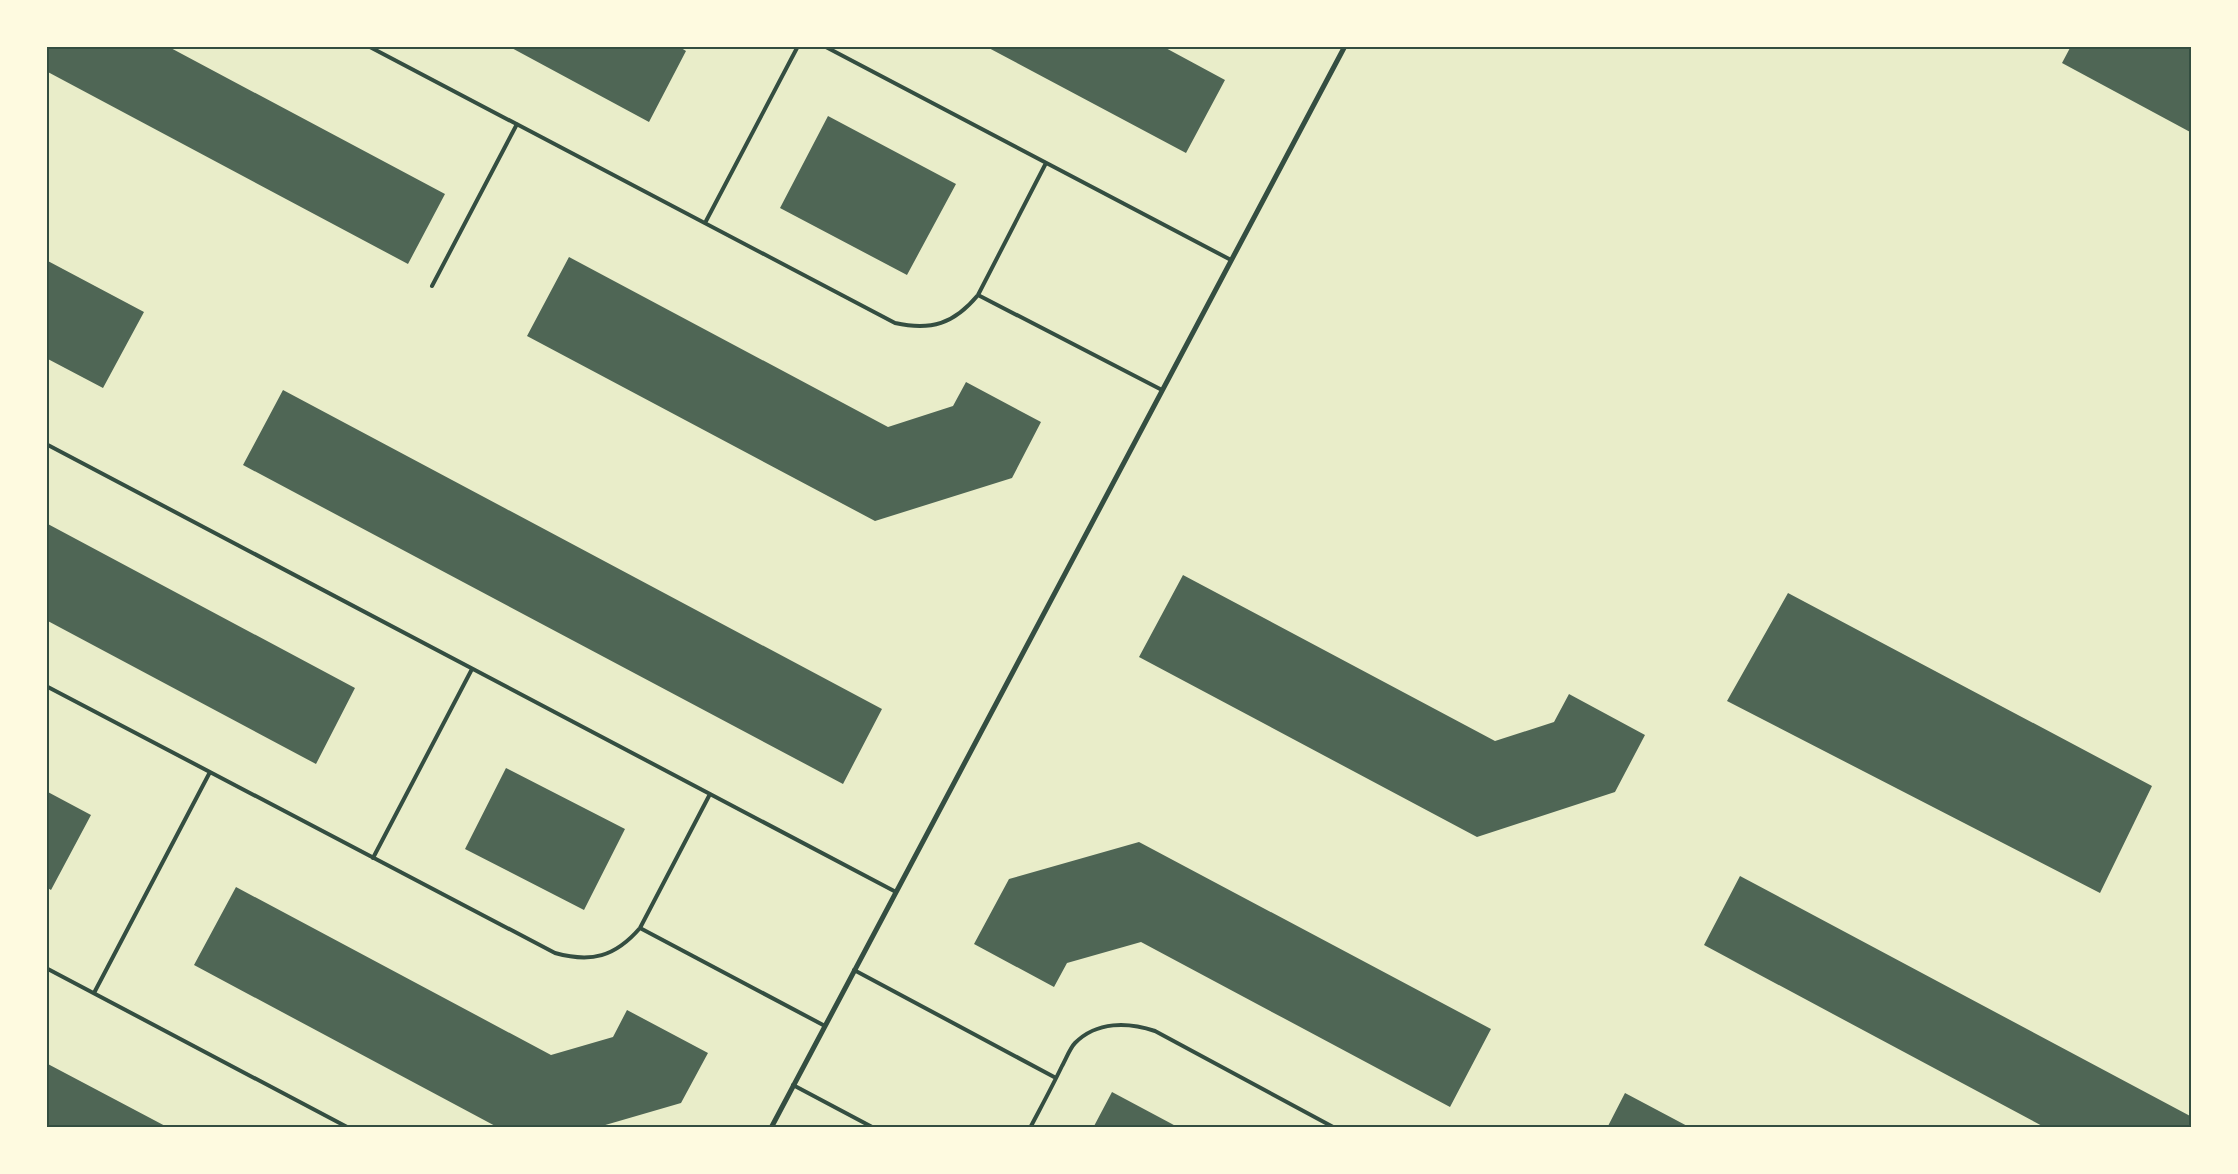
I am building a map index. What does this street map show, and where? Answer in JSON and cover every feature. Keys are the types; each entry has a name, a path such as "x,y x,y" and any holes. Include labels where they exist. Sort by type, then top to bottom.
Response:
{"street":[{"path":"770,1128 1344,46"}],"lane":[{"path":"368,46 895,323 912,327 942,323 961,312 978,296 1046,162"},
{"path":"705,223 798,46"},
{"path":"824,46 1231,260"},
{"path":"432,286 517,124"},
{"path":"978,296 1162,390"},
{"path":"46,444 896,892"},
{"path":"373,858 472,669"},
{"path":"46,686 555,953 574,958 594,958 616,950 630,940 640,928 710,794"},
{"path":"94,993 210,772"},
{"path":"640,928 825,1026"},
{"path":"46,968 349,1128"},
{"path":"854,970 1056,1078"},
{"path":"1030,1128 1074,1043 1089,1033 1106,1026 1122,1024 1139,1026 1155,1032 1336,1128"},
{"path":"793,1085 874,1128"}],"building":[{"path":"46,46 167,46 445,194 408,264 46,71"},
{"path":"508,46 678,46 686,51 649,122"},
{"path":"985,46 1162,46 1225,80 1186,153"},
{"path":"2071,46 2192,46 2192,133 2062,63"},
{"path":"828,116 956,184 907,275 780,208"},
{"path":"569,257 888,427 953,406 966,382 1041,422 1012,478 875,521 527,336"},
{"path":"46,260 144,312 103,388 46,358"},
{"path":"283,390 882,709 843,784 243,465"},
{"path":"46,523 355,688 316,764 46,620"},
{"path":"1183,575 1495,741 1554,722 1569,694 1645,735 1615,792 1477,837 1139,657"},
{"path":"1788,593 2152,786 2100,893 1727,701"},
{"path":"506,768 625,829 584,910 465,849"},
{"path":"46,791 91,815 51,890 46,887"},
{"path":"1139,842 1491,1029 1450,1107 1141,942 1067,963 1054,987 974,944 1009,879"},
{"path":"1740,876 2192,1117 2192,1128 2046,1128 1704,945"},
{"path":"236,887 551,1055 613,1037 627,1010 708,1053 681,1103 595,1128 499,1128 194,965"},
{"path":"46,1063 169,1128 46,1128"},
{"path":"1112,1092 1172,1124 1179,1128 1093,1128"},
{"path":"1625,1093 1691,1128 1607,1128"}]}
